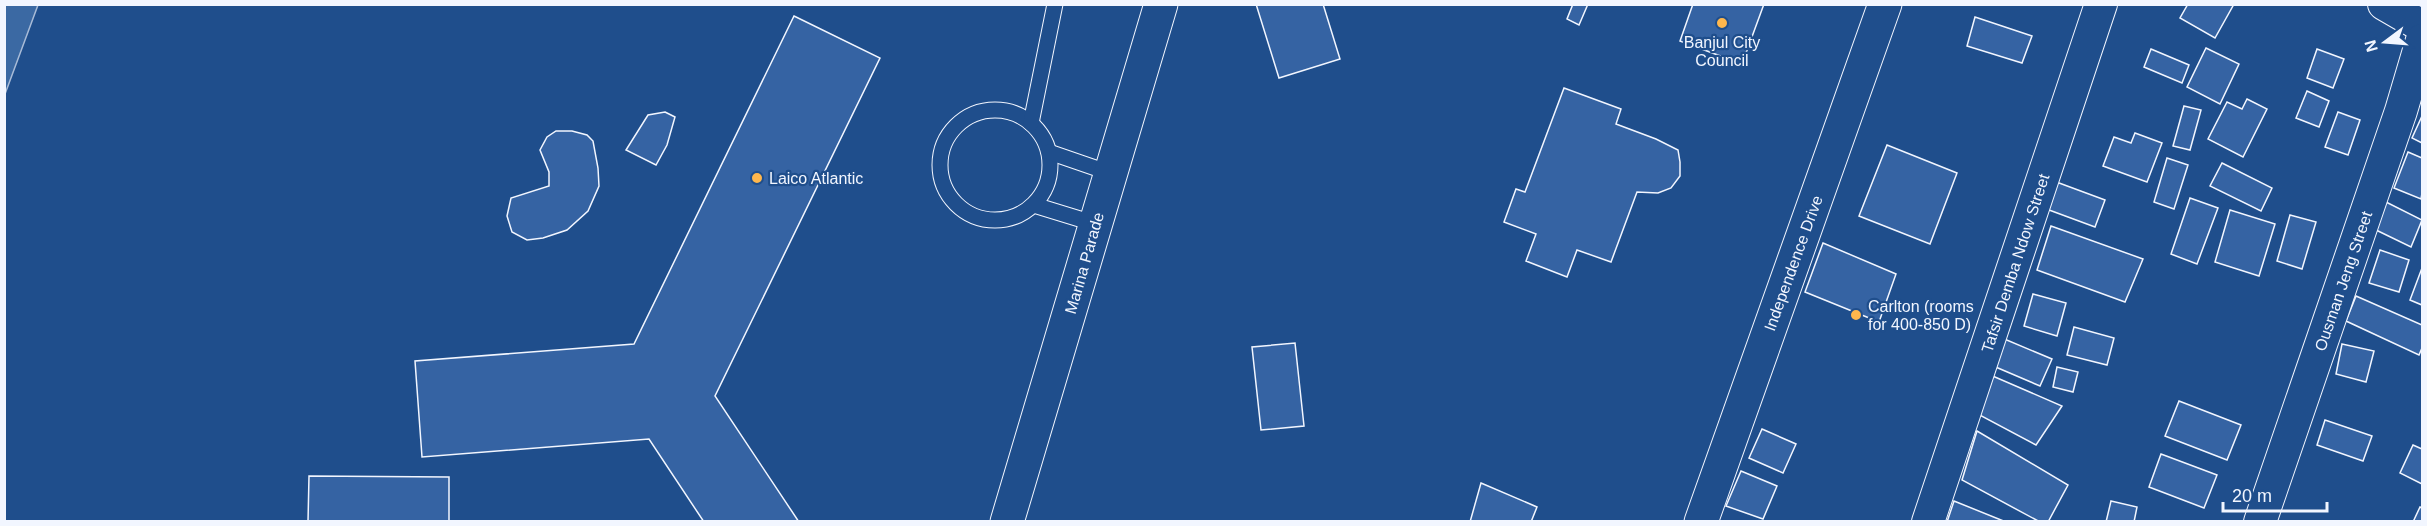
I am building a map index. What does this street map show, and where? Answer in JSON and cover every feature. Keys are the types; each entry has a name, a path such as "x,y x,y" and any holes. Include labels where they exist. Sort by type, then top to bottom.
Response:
{"main road":[{"name":"Marina Parade","path":"1007,522 1161,4"},
{"name":"Independence Drive","path":"1701,522 1885,4"}],"street":[{"name":"Tafsir Demba Ndow Street","path":"1928,522 2101,4"},
{"path":"2384,4 2422,26"},
{"name":"Ousman Jeng Street","path":"2260,522 2397,122 2422,40"}],"lane":[{"path":"1031,123 1055,4"},
{"path":"998,109 1016,113 1031,123 1040,132 1048,152 1050,175 1044,191 1034,205 1020,215 1002,220 984,219 967,213 953,201 944,185 940,167 942,149 950,132 963,119 980,112 998,109"},
{"path":"1048,152 1110,173"},
{"path":"1034,205 1096,224"}],"water":[{"path":"4,5 38,5 5,94"}],"building":[{"path":"1256,4 1323,4 1340,59 1279,78"},
{"path":"1573,4 1588,4 1579,25 1567,19"},
{"name":"Banjul City Council","path":"1693,4 1764,4 1742,64 1680,41"},
{"path":"2188,4 2234,4 2215,38 2180,18"},
{"path":"794,16 880,58 715,396 799,522 704,522 649,439 422,457 415,361 634,344"},
{"path":"1975,17 2032,36 2022,63 1967,46"},
{"path":"2206,48 2239,64 2220,104 2187,87"},
{"path":"2151,49 2189,65 2182,83 2144,67"},
{"path":"2317,49 2344,59 2333,88 2307,78"},
{"path":"1564,88 1621,109 1616,124 1678,150 1680,162 1680,176 1671,188 1658,193 1637,192 1611,262 1577,250 1567,277 1526,261 1536,234 1504,222 1516,189 1525,192"},
{"path":"2307,91 2329,101 2319,127 2296,118"},
{"path":"2247,99 2267,109 2243,157 2208,139 2227,102 2242,109"},
{"path":"2184,106 2201,110 2190,150 2173,146"},
{"path":"665,112 675,117 667,145 656,165 626,150 648,115"},
{"path":"2338,112 2360,120 2348,155 2325,147"},
{"path":"2422,116 2422,143 2412,138"},
{"path":"556,131 572,131 587,135 593,141 599,186 588,211 567,230 543,238 527,240 512,232 507,216 511,198 549,186 549,172 540,150 547,137"},
{"path":"2135,133 2162,143 2147,182 2103,166 2114,137 2131,143"},
{"path":"1887,145 1957,173 1930,244 1859,216"},
{"path":"2408,152 2422,158 2421,199 2394,188"},
{"path":"2167,158 2188,165 2174,209 2154,202"},
{"path":"2222,163 2272,188 2261,211 2210,186"},
{"path":"2051,180 2105,200 2095,227 2041,207"},
{"path":"2190,198 2218,208 2197,264 2171,254"},
{"path":"2384,201 2422,220 2411,247 2374,229"},
{"path":"2230,210 2275,224 2259,276 2215,262"},
{"path":"2290,215 2316,222 2302,269 2277,261"},
{"path":"2051,226 2143,259 2125,302 2037,270"},
{"path":"1823,243 1896,274 1879,322 1805,292"},
{"path":"2380,250 2409,260 2399,292 2369,283"},
{"path":"2422,268 2422,305 2410,300"},
{"path":"2033,294 2066,303 2057,336 2024,326"},
{"path":"2356,296 2422,325 2422,348 2419,355 2346,321"},
{"path":"2074,327 2114,338 2107,365 2067,355"},
{"path":"2002,338 2052,359 2040,386 1991,365"},
{"path":"1295,343 1304,426 1261,430 1252,347"},
{"path":"2342,344 2374,351 2366,382 2336,374"},
{"path":"2057,367 2078,372 2073,392 2053,387"},
{"path":"1988,374 2062,406 2036,445 1972,411"},
{"path":"2179,401 2241,425 2227,460 2165,436"},
{"path":"2325,420 2372,436 2363,461 2317,445"},
{"path":"1762,429 1796,444 1783,473 1749,458"},
{"path":"1977,431 2068,485 2048,522 2040,522 1962,480"},
{"path":"2413,445 2422,449 2422,484 2400,473"},
{"path":"2161,454 2217,475 2204,508 2149,487"},
{"path":"1741,471 1777,486 1763,519 1726,506"},
{"path":"309,476 449,477 449,522 308,522"},
{"path":"1481,483 1537,507 1531,522 1470,522"},
{"path":"1954,501 2006,522 1947,522"},
{"path":"2111,501 2137,507 2134,522 2106,522"},
{"path":"2420,507 2422,508 2422,522 2413,522"}],"place":[{"name":"Banjul City Council","path":"1722,23"},
{"name":"Laico Atlantic","path":"757,178"},
{"name":"Carlton (rooms for 400-850 D)","path":"1856,315"}]}
